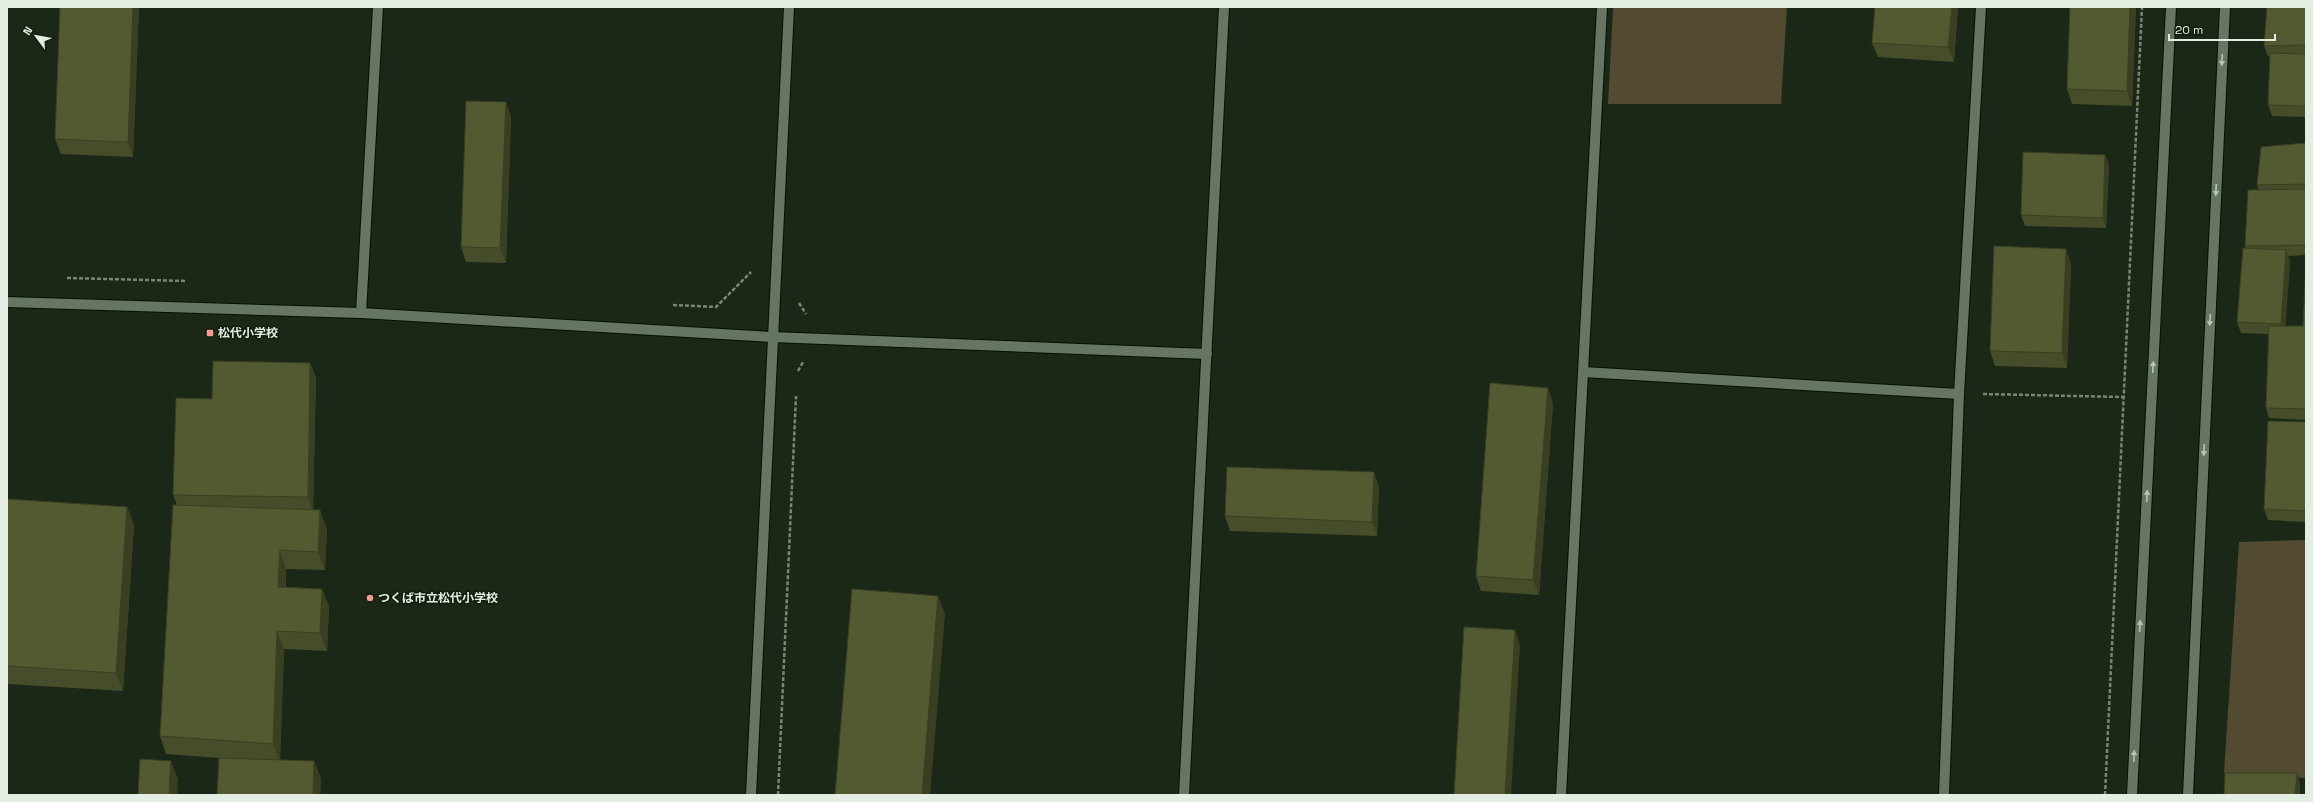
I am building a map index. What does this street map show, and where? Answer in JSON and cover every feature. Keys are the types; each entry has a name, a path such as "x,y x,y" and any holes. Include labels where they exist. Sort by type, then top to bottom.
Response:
{"street":[{"path":"361,314 378,7"},
{"path":"751,795 789,7"},
{"path":"1184,795 1224,7"},
{"path":"1561,795 1602,7"},
{"path":"1944,795 1959,394 1981,7"},
{"path":"2132,795 2170,7"},
{"path":"2188,795 2225,7"},
{"path":"7,302 361,314 772,337 1207,354"},
{"path":"1583,372 1959,394"}],"path":[{"path":"2105,795 2142,7"},
{"path":"669,305 716,307 750,274 752,269"},
{"path":"797,377 798,369 806,357"},
{"path":"778,795 797,393"},
{"path":"1959,394 2123,397"}],"shaded area":[{"path":"1613,7 1787,7 1781,104 1608,104"},
{"path":"2306,540 2306,778 2224,773 2239,542"}],"building":[{"path":"60,7 133,7 128,142 55,139"},
{"path":"1875,7 1952,7 1948,47 1872,43"},
{"path":"2070,7 2130,7 2127,91 2067,89"},
{"path":"2267,7 2306,7 2306,45 2264,46"},
{"path":"2270,53 2306,54 2306,106 2268,105"},
{"path":"466,101 506,102 500,248 461,247"},
{"path":"2306,143 2306,184 2257,185 2261,147"},
{"path":"2023,152 2105,155 2103,218 2021,215"},
{"path":"2306,189 2306,245 2245,246 2248,190"},
{"path":"1994,246 2066,249 2062,353 1990,351"},
{"path":"2243,248 2286,250 2281,324 2237,322"},
{"path":"2306,263 2306,409 2266,408 2269,326 2303,326"},
{"path":"213,361 310,363 308,497 173,495 176,398 212,399"},
{"path":"1490,383 1548,388 1533,580 1476,576"},
{"path":"2268,421 2306,422 2306,511 2264,509"},
{"path":"1227,467 1374,472 1372,522 1225,516"},
{"path":"7,499 127,507 116,673 7,666"},
{"path":"173,505 320,510 318,552 280,550 278,587 322,589 320,633 277,631 273,744 160,736"},
{"path":"852,589 938,596 922,795 835,795"},
{"path":"1464,627 1515,630 1505,795 1454,795"},
{"path":"219,758 314,761 313,795 217,795"},
{"path":"140,759 171,761 169,795 138,795"},
{"path":"2225,773 2297,773 2295,795 2224,795"}],"place":[{"name":"松代小学校","path":"210,333"},
{"name":"つくば市立松代小学校","path":"370,598"}]}
